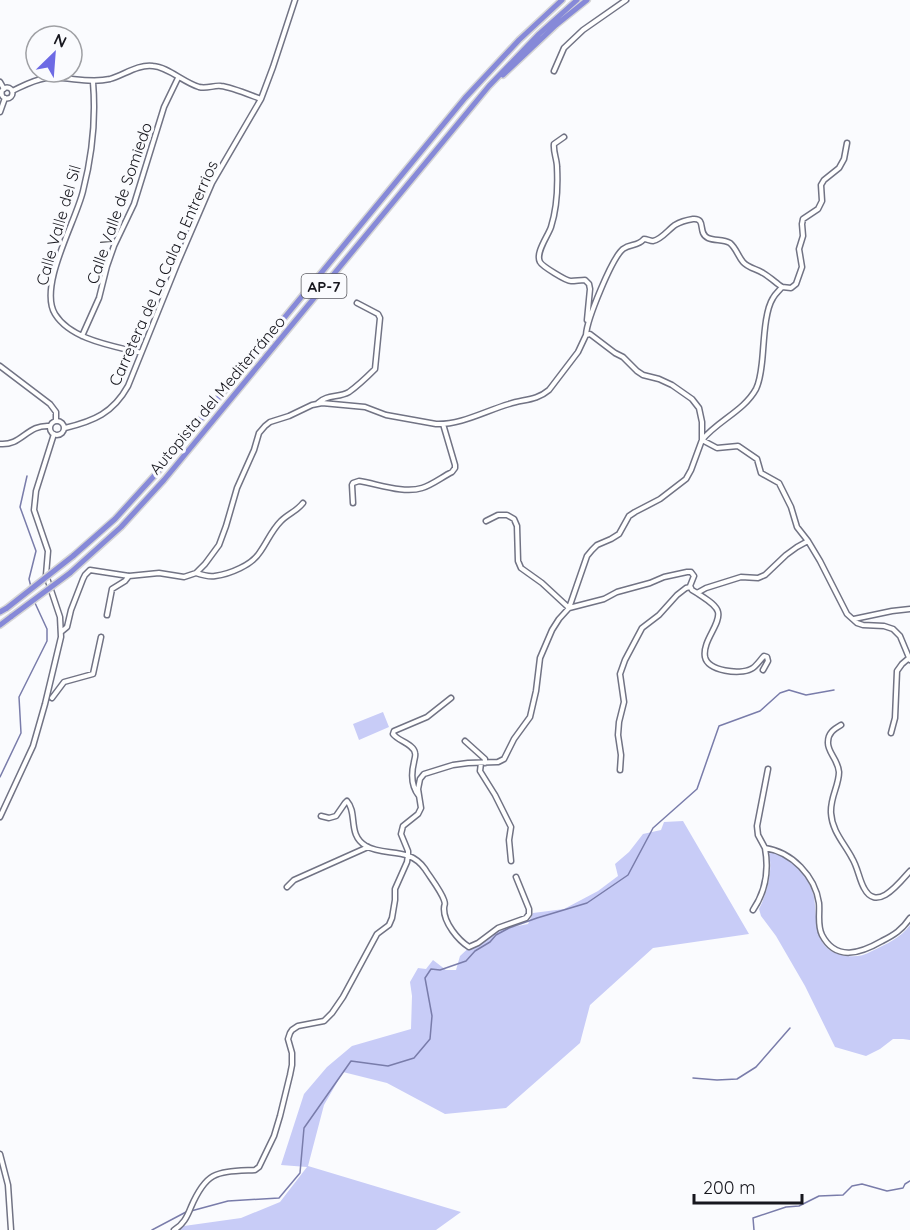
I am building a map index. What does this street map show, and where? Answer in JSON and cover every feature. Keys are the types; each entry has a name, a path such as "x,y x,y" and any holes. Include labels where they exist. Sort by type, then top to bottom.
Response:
{"highway":[{"name":"Autopista del Mediterráneo","path":"0,612 73,556 115,519 155,475 471,91 519,40 562,0"},
{"name":"Autopista del Mediterráneo","path":"0,625 70,573 122,527 164,480 476,102 539,34 578,0"},
{"path":"476,102 556,25 587,0"}],"street":[{"name":"Carretera de La Cala a Entrerrios","path":"65,428 94,419 114,406 128,386 212,183 261,99 295,0"},
{"path":"554,71 564,48 583,30 626,0"},
{"path":"5,98 8,99 11,96 12,91 44,78 93,82 115,78 150,65 158,66 178,78 201,87 220,86 261,99"},
{"name":"Calle Valle de Somiedo","path":"82,336 99,298 114,246 134,204 164,107 178,78"},
{"path":"0,82 4,89 2,95 5,98 0,112"},
{"name":"Calle Valle del Sil","path":"93,82 94,107 89,164 83,193 54,275 51,293 52,306 54,313 68,327 82,336 141,353"},
{"path":"4,89 8,88 12,91"},
{"path":"318,403 365,407 386,416 443,424 463,420 511,403 522,402 549,390 578,352 586,334 590,289 585,280 568,281 543,266 539,258 555,207 558,184 554,144 564,137"},
{"path":"587,327 605,282 622,250 625,247 638,245 644,239 653,241 677,224 694,219 700,220 702,231 708,239 726,241 731,244 747,266 767,275 782,287 791,288 796,284 802,267 799,249 803,236 803,219 818,209 822,201 821,185 839,168 844,159 847,142"},
{"path":"174,1230 180,1227 187,1218 198,1191 214,1174 255,1170 259,1167 274,1136 290,1075 292,1053 288,1039 292,1030 298,1026 324,1021 332,1013 344,998 377,934 389,924 395,900 395,889 408,855 401,834 403,826 418,814 421,808 418,789 420,779 424,774 468,763 498,762 504,759 518,732 530,717 540,658 552,630 569,608 587,556 592,550 619,534 629,516 660,499 686,479 702,440 708,432 751,397 757,387 761,371 767,312 772,299 782,287"},
{"path":"61,632 67,627 71,610 88,571 129,576 159,573 184,577 196,573 216,551 237,488 261,430 270,422 318,403 321,399 350,392 375,369 380,318 357,303"},
{"path":"586,334 590,334 615,354 623,357 643,375 672,385 692,399 699,408 702,440"},
{"path":"0,366 50,404 56,412 56,420 50,426 37,427 16,442 0,444"},
{"path":"54,434 61,434 65,428 62,422 56,420"},
{"path":"353,503 353,483 414,490 452,472 455,465 443,424"},
{"path":"50,426 54,434"},
{"path":"0,817 33,746 58,652 61,632 60,617 46,575 48,551 34,510 36,490 54,434"},
{"path":"702,440 717,448 738,446 757,459 761,473 779,483 791,507 797,527 808,541 848,614 862,625 884,626 893,629 900,636 910,659 897,671 895,718 891,733"},
{"path":"196,573 213,577 226,574 255,559 271,532 303,503"},
{"path":"486,521 498,515 507,515 514,519 518,526 520,568 542,583 569,608"},
{"path":"697,593 741,577 758,578 765,575 792,551 808,541"},
{"path":"569,608 650,584 664,577 687,572 692,572 694,576 690,587 677,595 659,615 642,628 625,660 620,674 624,702 618,735 621,755 620,770"},
{"path":"107,615 112,589 129,576"},
{"path":"690,587 717,610 718,615 706,645 707,661 712,666 721,669 744,671 753,669 764,656 768,661 763,670"},
{"path":"854,620 910,609"},
{"path":"52,698 64,682 93,674 101,637"},
{"path":"419,796 412,782 415,750 393,734 394,731 427,717 451,698"},
{"path":"841,725 831,732 828,741 839,770 831,803 831,818 837,835 852,857 862,886 869,895 878,898 886,896 910,871"},
{"path":"465,741 485,759 480,771 511,827 509,840 511,861"},
{"path":"753,910 762,895 766,878 765,848 758,835 757,826 768,768"},
{"path":"321,816 336,816 347,801 358,840 369,847 408,855 423,866 444,899 446,915 455,934 469,946 478,943 498,928 526,918 529,914 516,877"},
{"path":"287,887 294,879 369,847"},
{"path":"765,848 790,858 806,872 818,898 821,933 837,950 853,953 866,950 898,932 910,918"},
{"path":"0,1154 8,1185 11,1230"}],"shaded area":[{"path":"383,712 389,727 359,740 353,724"},
{"path":"683,821 749,934 653,948 590,1005 580,1043 506,1108 445,1114 387,1083 343,1072 324,1105 308,1166 461,1212 436,1230 178,1230 184,1226 241,1218 280,1202 307,1167 281,1165 304,1094 327,1067 352,1046 411,1029 410,982 418,968 426,969 433,960 446,970 456,970 460,956 474,943 494,931 528,924 533,913 564,909 598,891 618,876 615,864 629,852 643,834 661,830 664,822"},
{"path":"772,852 790,861 805,876 814,897 819,934 827,948 835,953 846,956 866,954 898,937 910,925 910,1040 893,1039 866,1056 835,1047 805,986 776,936 761,916 759,909 768,882 769,854"}],"waterway":[{"path":"27,476 20,507 36,551 29,579 31,587"},
{"path":"0,777 21,733 19,697 47,641 47,629 35,603"},
{"path":"191,1211 228,1201 279,1198 300,1173 304,1128 351,1061 388,1066 414,1058 430,1039 432,1016 425,978 431,969 440,970 466,961 475,951 509,928 587,903 628,875 653,828 697,789 719,726 760,711 780,693 789,690 806,695 834,690"},
{"path":"693,1078 737,1079 756,1067 790,1028"},
{"path":"754,1230 753,1218 786,1207 799,1206 819,1196 843,1195 852,1186 862,1184 887,1191 903,1188 910,1181"},
{"path":"152,1230 186,1212"}]}
